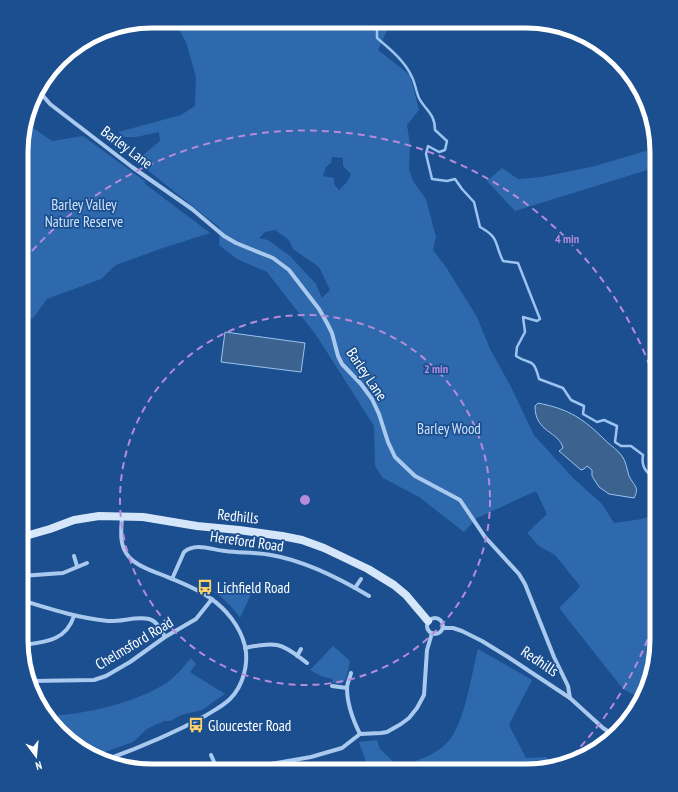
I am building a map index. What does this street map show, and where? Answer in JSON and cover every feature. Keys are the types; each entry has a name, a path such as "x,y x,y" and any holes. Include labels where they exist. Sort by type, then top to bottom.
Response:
{"street":[{"name":"Barley Lane","path":"42,95 50,104 132,167 192,209 224,236 241,245 273,258 289,270 319,309 327,323 332,333 338,356 342,364 361,384 372,399 379,414 388,442 396,457 415,476 460,500 485,538 519,574 525,584 554,657 568,686 570,698"},
{"name":"Redhills","path":"28,535 74,520 100,516 143,517 197,526 261,532 302,540 344,556 394,585 406,595 428,621 427,627 432,633"},
{"path":"113,757 191,724 220,707 230,700 238,689 246,665 245,648 242,636 228,614 212,599 198,590 142,567 129,558 122,546 122,517"},
{"name":"Hereford Road","path":"172,579 184,552 187,549 200,547 271,555 284,558 311,567 356,588 369,596"},
{"path":"74,556 77,566"},
{"path":"28,575 63,572 87,563"},
{"path":"356,588 361,579"},
{"name":"Chelmsford Road","path":"35,681 94,680 106,676 130,662 165,637 196,619 212,599"},
{"path":"28,602 74,616 112,621 148,619 155,623 165,637"},
{"path":"28,644 48,641 62,635 72,622 74,616"},
{"name":"Redhills","path":"428,621 434,618 440,619 443,628 453,628 462,631 508,656 570,698 609,732"},
{"path":"271,764 311,757 342,748 360,734 387,732 405,721 417,708 424,696 428,650 432,633 439,633 443,628"},
{"path":"245,648 278,645 307,663"},
{"path":"297,656 301,649"},
{"path":"351,673 347,688 349,704 352,719 360,734"},
{"path":"332,686 347,688"},
{"path":"211,754 215,764"}],"green space":[{"name":"Barley Wood","path":"178,28 388,28 378,50 410,75 419,110 407,125 410,144 409,169 413,181 426,199 436,237 433,250 446,267 477,317 490,349 510,385 534,435 572,477 602,504 614,523 650,516 650,648 648,664 636,696 623,689 559,608 580,586 555,555 539,546 527,533 547,514 536,491 477,518 464,532 419,497 383,478 375,466 374,426 316,335 267,272 237,259 219,245 220,228 136,161 160,141 159,132 136,137 124,137 118,132 181,115 195,106 196,77 186,42","holes":["332,157 343,158 343,166 351,174 347,182 339,190 334,184 334,178 323,176 326,167 331,163","275,230 289,240 293,249 319,267 330,290 322,298 316,284 290,256 268,240 259,238 265,232"]},
{"name":"Barley Valley Nature Reserve","path":"31,126 52,141 83,136 146,182 144,183 210,233 116,265 101,279 47,299 33,318 28,320 28,152"},
{"path":"650,150 650,169 515,211 487,181 502,168 518,179 542,177 595,166"},
{"path":"238,590 252,592 240,618 222,598 214,592"},
{"path":"333,646 350,662 346,679 341,684 333,683 332,679 321,676 310,670"},
{"path":"478,649 532,680 509,725 526,758 546,757 550,762 534,764 407,764 431,754 449,741 456,730 461,717"},
{"path":"191,658 196,664 190,672 225,694 202,710 181,715 170,721 164,721 147,729 133,742 102,753 83,743 70,733 54,716 107,707 138,697 171,680"},
{"path":"377,740 380,749 396,764 367,764 359,742"}],"shaded area":[{"path":"225,332 305,343 301,372 221,362"},
{"path":"538,403 559,408 575,416 619,452 624,460 629,476 636,487 636,494 634,498 609,494 599,487 592,476 592,470 587,466 581,470 559,451 563,448 561,442 539,422 536,415 535,406"}],"waterway":[{"path":"377,28 377,38 397,56 409,71 421,102 432,116 435,124 435,130 447,141 445,150 439,152 428,146 426,154 432,179 447,181 455,179 474,202 480,227 491,234 494,238 503,261 518,263 540,319 537,321 523,317 525,332 517,347 516,356 533,364 539,379 563,388 571,400 584,406 583,414 597,422 604,420 617,426 615,442 621,446 631,446 643,455 645,469 650,474"}],"place":[{"name":"Lichfield Road","path":"205,587"},
{"name":"Gloucester Road","path":"196,725"}]}
